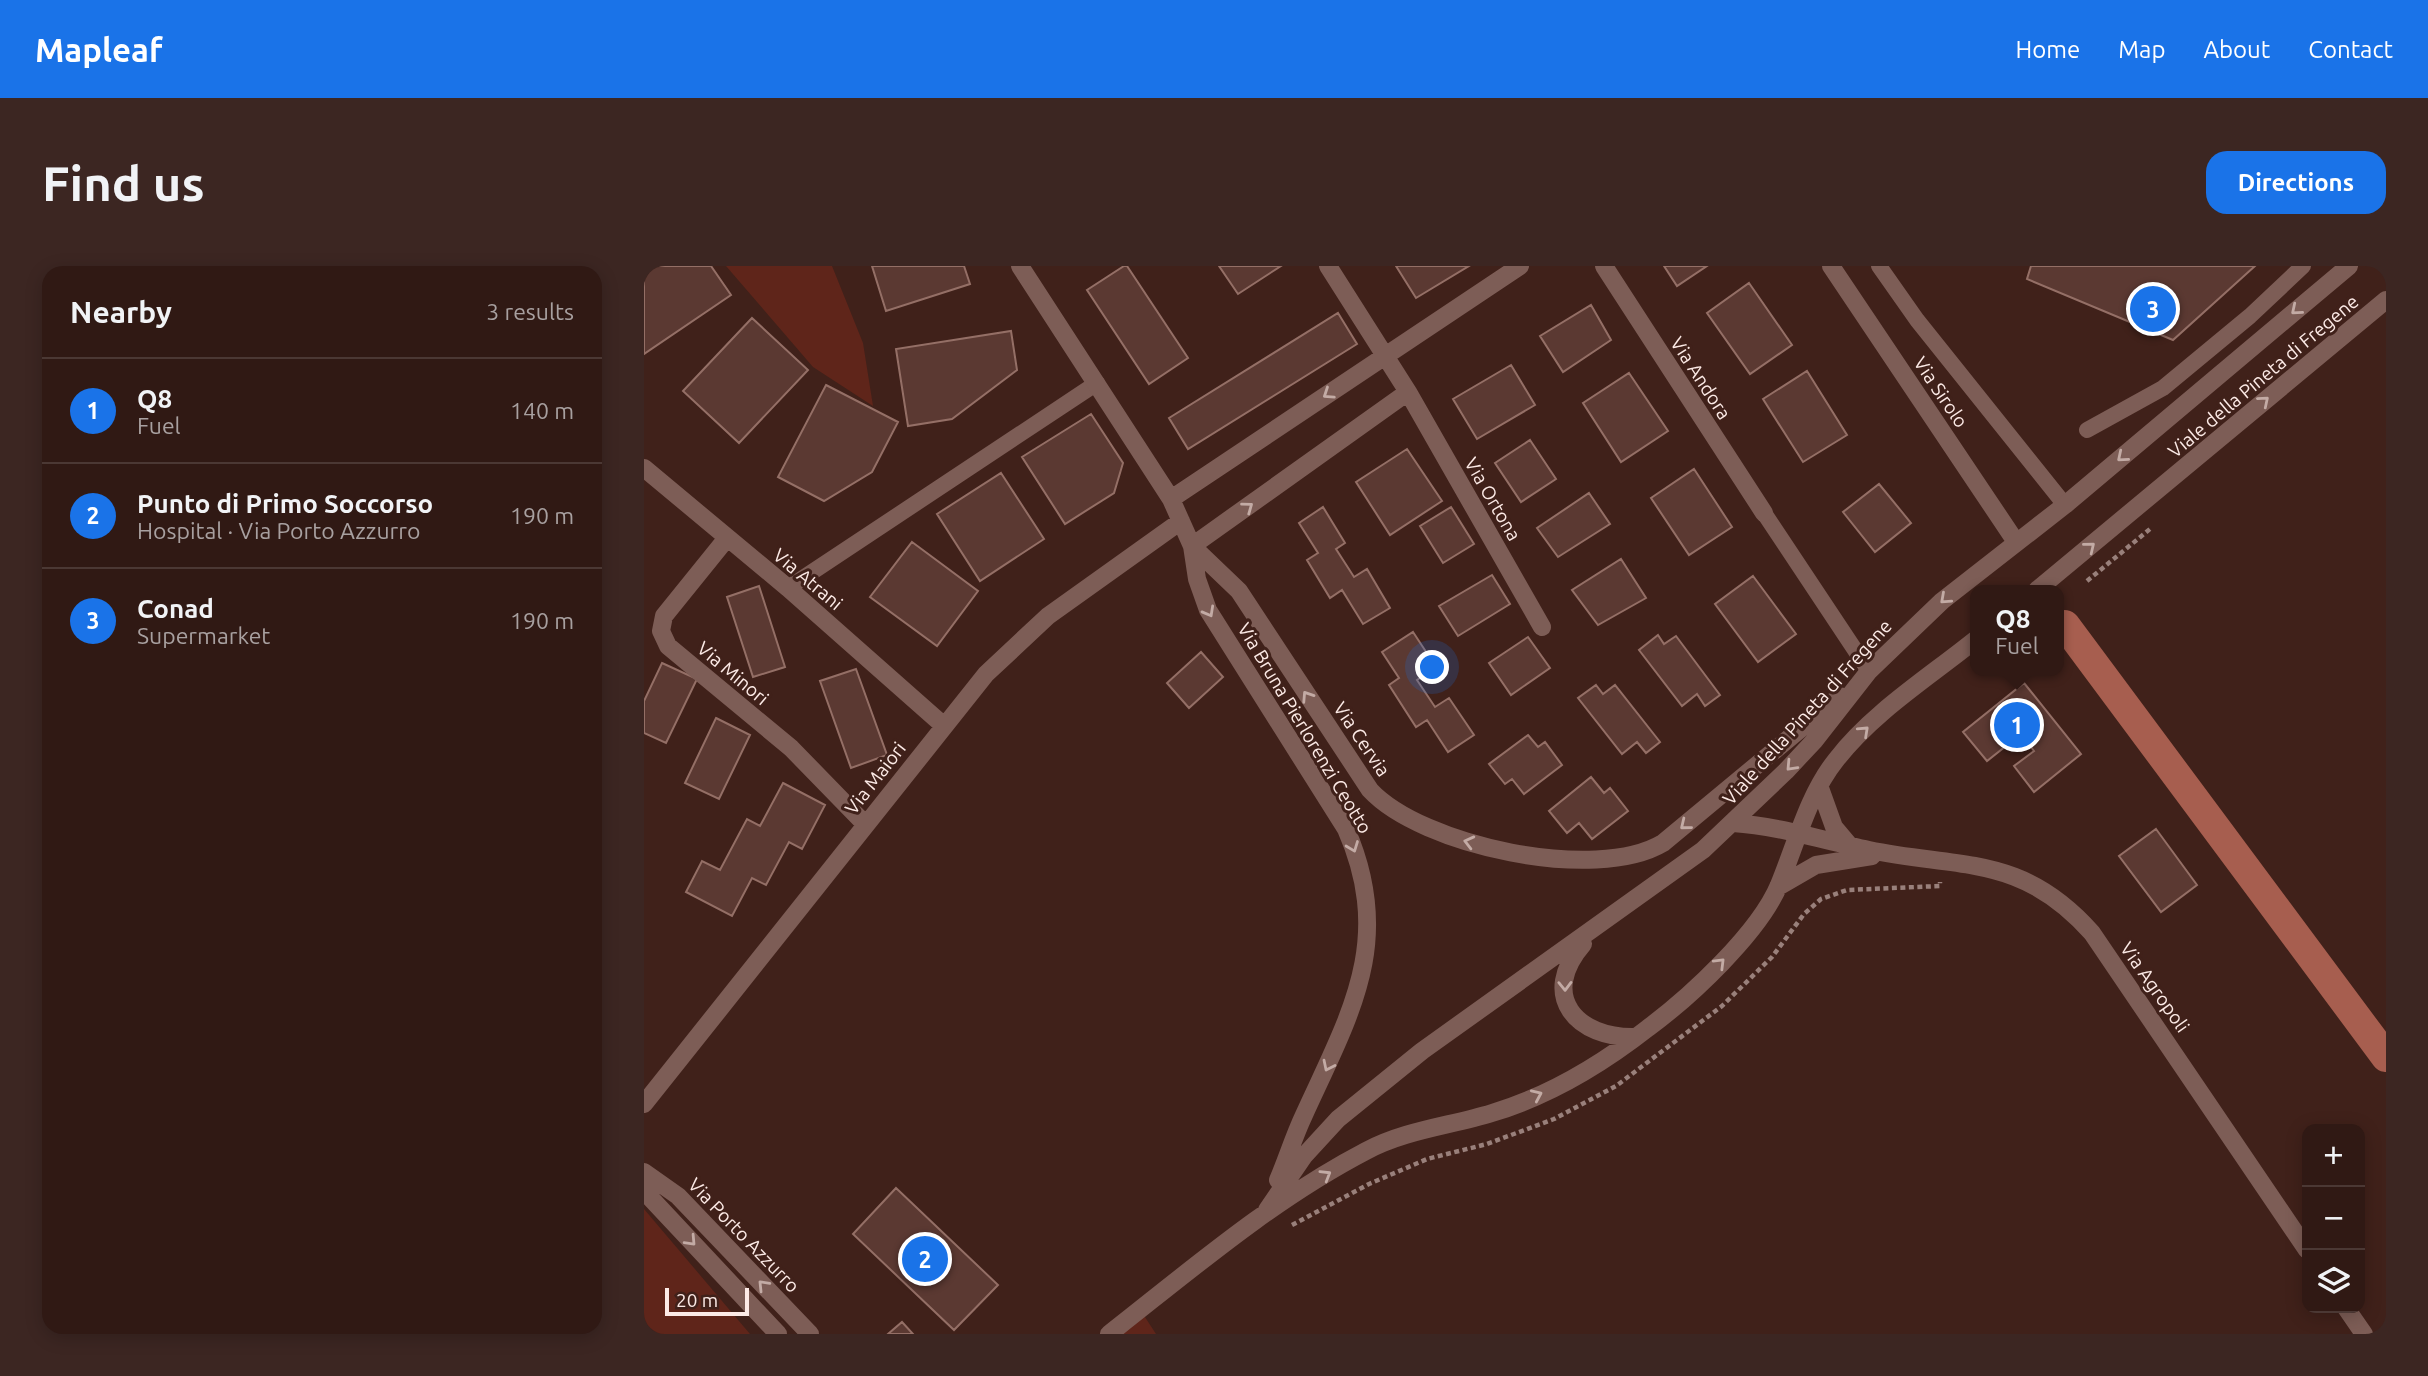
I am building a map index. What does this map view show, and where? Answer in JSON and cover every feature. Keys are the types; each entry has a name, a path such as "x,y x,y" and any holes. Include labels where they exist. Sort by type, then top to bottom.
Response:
{"street":[{"name":"Via Cervia","path":"1020,266 1171,499 1192,546 1239,591 1376,796 1394,812 1425,828 1502,850 1545,857 1600,860 1628,858 1656,847 1797,734 1869,671"},
{"name":"Via Ortona","path":"1328,266 1408,392 1542,627"},
{"path":"1171,499 1520,266"},
{"name":"Via Andora","path":"1604,266 1764,513"},
{"name":"Via Sirolo","path":"1830,266 2017,542"},
{"name":"Viale della Pineta di Fregene","path":"1267,1210 1321,1136 1363,1098 1422,1051 1692,860 1734,823 1815,740 1869,671 1942,601 2065,505 2343,268"},
{"name":"Viale della Pineta di Fregene","path":"2043,585 2386,300"},
{"path":"1192,546 1408,392"},
{"name":"Via Atrani","path":"644,468 788,588 943,725"},
{"name":"Via Maiori","path":"644,1104 986,674 1048,616 1181,521"},
{"name":"Via Minori","path":"727,538 664,616 663,638 668,646 791,748 865,824"},
{"name":"Via Bruna Pierlorenzi Ceotto","path":"1192,546 1197,579 1208,610 1346,829 1359,864 1366,900 1367,943 1359,986 1343,1034 1303,1117 1267,1210"},
{"name":"Viale della Pineta di Fregene","path":"1109,1334 1267,1210 1373,1147 1409,1134 1494,1112 1531,1098 1571,1079 1636,1037 1740,943 1778,887 1819,788 1843,751 1876,719 1970,644"},
{"path":"1819,788 1834,827 1850,846"},
{"path":"1734,823 1893,855"},
{"path":"1778,887 1805,869 1828,861 1893,855"},
{"name":"Via Agropoli","path":"1893,855 1941,859 2009,873 2042,889 2077,916 2156,1024 2302,1243"},
{"path":"1597,929 1567,967 1564,988 1568,1008 1580,1023 1593,1030 1615,1037 1636,1037"},
{"name":"Via Porto Azzurro","path":"644,1172 678,1196 810,1334"},
{"path":"644,1191 778,1334"},
{"path":"2349,1313 2364,1334"}],"lane":[{"path":"1879,266 1917,320 2065,505"},
{"path":"2087,430 2163,388 2250,316 2303,266"},
{"path":"788,588 1097,383"},
{"path":"1764,513 1869,671"}],"shaded area":[{"path":"726,266 832,266 863,343 873,406 813,367"},
{"path":"644,1209 750,1334 644,1334"},
{"path":"1143,1314 1156,1334 1116,1334"}],"building":[{"path":"644,266 711,266 731,295 644,354"},
{"path":"872,266 964,266 970,284 886,311"},
{"path":"1127,266 1188,358 1149,384 1087,290"},
{"path":"1219,266 1281,266 1238,294"},
{"path":"1396,266 1469,266 1416,298"},
{"path":"1664,266 1707,266 1677,286"},
{"path":"2031,266 2255,266 2173,340 2027,279"},
{"path":"1749,283 1792,345 1750,374 1707,313"},
{"path":"1591,305 1611,340 1563,372 1540,336"},
{"path":"1338,313 1357,344 1188,449 1169,418"},
{"path":"752,318 808,370 739,443 683,391"},
{"path":"1011,331 1017,370 952,419 908,426 896,349"},
{"path":"1511,365 1535,405 1477,439 1453,399"},
{"path":"1807,371 1847,435 1803,462 1763,399"},
{"path":"1629,373 1668,431 1621,462 1583,403"},
{"path":"826,385 898,422 872,472 824,501 778,477"},
{"path":"1091,414 1123,463 1114,493 1065,524 1022,457"},
{"path":"1530,440 1556,479 1521,502 1495,463"},
{"path":"1407,449 1442,501 1390,535 1356,482"},
{"path":"1694,469 1732,527 1689,555 1651,498"},
{"path":"1001,473 1044,539 980,581 937,514"},
{"path":"1879,484 1911,523 1875,552 1843,512"},
{"path":"1589,493 1610,524 1558,557 1537,528"},
{"path":"1323,507 1345,543 1336,549 1354,577 1367,569 1390,608 1363,624 1342,590 1330,598 1307,560 1318,553 1299,523"},
{"path":"1451,507 1474,544 1443,563 1420,526"},
{"path":"912,542 978,591 937,646 870,597"},
{"path":"1621,559 1646,598 1598,625 1572,590"},
{"path":"1492,575 1510,604 1458,636 1439,606"},
{"path":"1753,576 1796,634 1758,662 1715,604"},
{"path":"759,586 785,667 753,677 727,597"},
{"path":"1413,632 1436,667 1417,680 1435,707 1449,698 1474,735 1448,752 1427,720 1416,727 1389,685 1399,678 1382,652"},
{"path":"1658,635 1664,644 1676,636 1720,695 1705,706 1697,694 1682,706 1639,650"},
{"path":"1528,637 1550,668 1511,695 1489,663"},
{"path":"1201,652 1223,677 1189,708 1167,683"},
{"path":"662,663 697,679 666,743 644,733 644,701"},
{"path":"856,669 887,755 851,768 820,681"},
{"path":"2024,683 2081,754 2034,792 2014,766 2034,751 2021,734 1987,761 1963,732"},
{"path":"1596,685 1603,694 1615,685 1660,742 1646,753 1637,742 1622,754 1578,698"},
{"path":"716,718 750,735 719,799 685,783"},
{"path":"1528,735 1538,747 1545,742 1562,765 1524,794 1512,779 1505,784 1489,764"},
{"path":"1591,777 1604,793 1610,788 1628,811 1592,839 1579,823 1567,833 1549,811"},
{"path":"783,783 825,805 802,849 789,842 766,885 752,878 732,916 686,892 702,861 720,870 747,819 760,826"},
{"path":"2156,829 2197,885 2161,912 2119,856"},
{"path":"896,1188 998,1285 954,1330 853,1234"},
{"path":"902,1322 913,1334 888,1334"}],"waterway":[{"path":"2065,625 2386,1057"}],"place":[{"name":"Conad","path":"2153,309"},
{"name":"Q8","path":"2017,725"},
{"name":"Punto di Primo Soccorso","path":"925,1259"}]}
